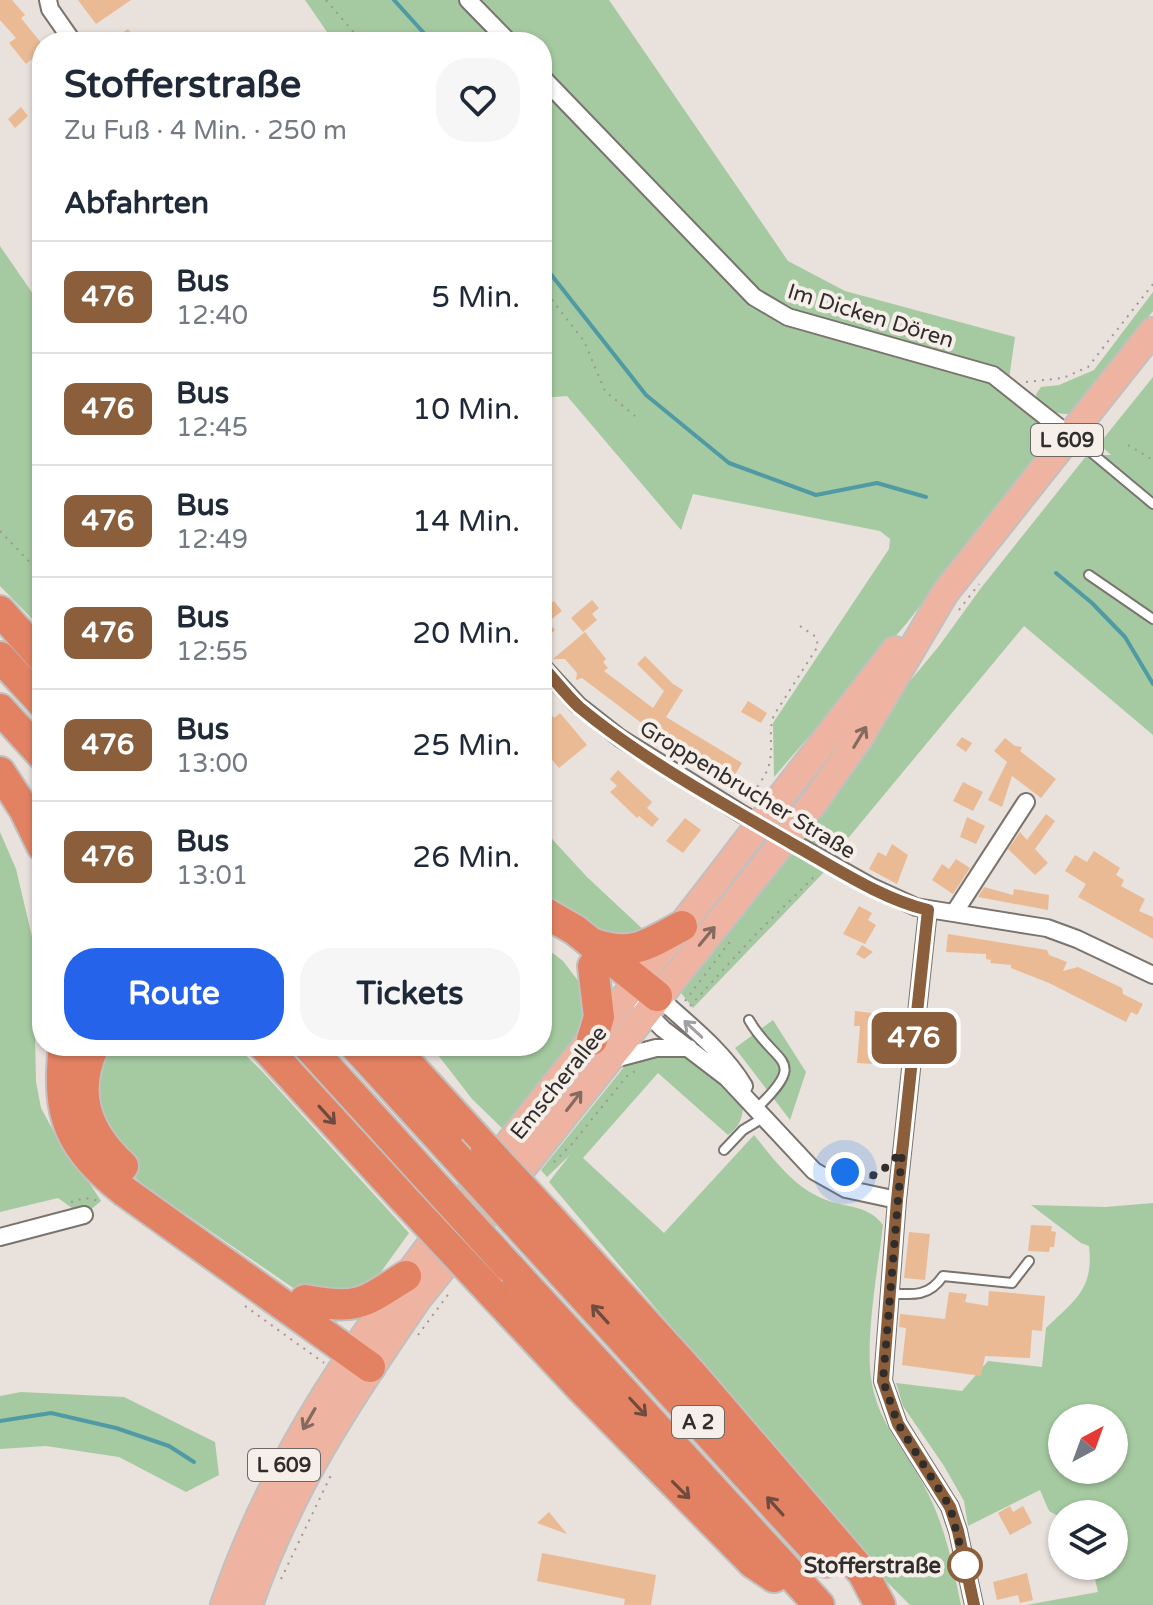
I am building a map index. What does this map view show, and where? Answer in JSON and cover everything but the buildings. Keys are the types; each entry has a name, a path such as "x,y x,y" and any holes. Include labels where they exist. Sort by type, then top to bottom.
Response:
{"highway":[{"path":"0,611 32,647"},
{"path":"0,657 32,692"},
{"path":"0,709 32,744"},
{"path":"0,758 32,793"},
{"path":"0,772 32,825"},
{"path":"552,917 575,930 592,954 599,1017 599,1051"},
{"path":"592,954 630,951 682,926"},
{"path":"552,936 592,954 651,998"},
{"path":"63,1056 63,1108 71,1132 92,1162 124,1191 357,1355"},
{"path":"90,1056 82,1087 85,1111 98,1137 115,1158 140,1182 305,1300 357,1355"},
{"path":"271,1056 579,1386 753,1563 819,1605"},
{"name":"A 2","path":"317,1056 819,1605"},
{"name":"A 2","path":"367,1056 468,1138 540,1227 865,1605"},
{"path":"400,1056 468,1138"},
{"path":"424,1056 468,1138"},
{"path":"540,1227 691,1373 863,1573 880,1605"},
{"path":"305,1300 337,1306 356,1304 406,1276"}],"main road":[{"name":"L 609","path":"1070,436 1153,331"},
{"name":"Emscherallee","path":"224,1605 260,1512 280,1472 318,1405 357,1355 406,1276 599,1051 651,998 767,862 815,801 951,603 980,548 1070,436"},
{"name":"Emscherallee","path":"651,998 682,926 741,848 921,617 951,603"},
{"name":"Emscherallee","path":"249,1605 282,1519 328,1432 357,1355 417,1300 599,1051"}],"street":[{"path":"468,0 499,32"},
{"path":"45,3 66,32"},
{"name":"Im Dicken Dören","path":"552,87 754,297 788,317 993,375 1070,436"},
{"name":"Groppenbrucher Straße","path":"552,677 578,705 620,738 738,812 905,903 928,910 1047,928 1153,975"},
{"path":"954,913 1026,802"},
{"path":"928,910 897,1200 884,1368 885,1392 898,1424 950,1507 974,1605"},
{"path":"651,998 663,1029 727,1078 800,1159 829,1181 846,1189 897,1200"},
{"path":"651,998 728,1062 761,1113"},
{"path":"599,1051 689,1048"},
{"path":"0,1237 84,1215"}],"lane":[{"path":"1070,436 1153,504"},
{"path":"1089,575 1153,619"},
{"path":"724,1150 761,1113 785,1073 784,1065 749,1020"},
{"path":"889,1293 919,1296 936,1286 943,1276 1012,1283 1029,1261"}],"path":[{"path":"326,0 353,32"},
{"path":"1019,393 1027,382 1063,378 1088,367 1153,284"},
{"path":"552,300 584,341 605,391 635,416"},
{"path":"1128,445 1153,460"},
{"path":"0,531 32,565"},
{"path":"951,603 984,578"},
{"path":"738,812 768,770 770,727 774,715 818,646 816,637 800,626"},
{"path":"689,1006 827,863"},
{"path":"651,998 737,933"},
{"path":"546,1171 627,1076 652,1064 656,1048"},
{"path":"866,1178 885,1170 902,1152"},
{"path":"71,1202 85,1198 101,1201"},
{"path":"242,1304 357,1355"},
{"path":"279,1584 336,1464"}],"green space":[{"path":"305,0 609,0 788,261 845,291 1015,337 1007,393 1047,427 1048,444 906,624 774,777 773,723 889,549 890,539 880,531 693,494 681,530 567,396 552,397 552,32 327,32"},
{"path":"0,246 32,292 32,619 0,586"},
{"path":"1153,292 1153,311 1072,414 1055,412 1041,405 1036,394 1041,387 1059,385 1094,370"},
{"path":"1153,377 1153,735 1024,626 830,860 826,870 693,1008 681,993 783,861 887,709 1087,455 1111,455 1099,444"},
{"path":"0,832 16,869 32,937 32,1056 35,1056 41,1108 68,1158 83,1173 101,1201 83,1216 58,1198 0,1212"},
{"path":"552,839 587,877 648,934 599,936 552,909"},
{"path":"552,953 563,961 588,994 591,1022 503,1129 472,1099 439,1056 552,1056"},
{"path":"773,1020 806,1072 790,1120 735,1048"},
{"path":"670,1053 702,1066 743,1103 738,1125 728,1135 658,1073 583,1158 664,1233 754,1135 782,1169 808,1191 826,1200 861,1209 883,1225 871,1327 872,1384 886,1423 936,1511 951,1557 961,1605 910,1605 888,1583 549,1182 570,1155 547,1177 541,1170 624,1067 650,1056"},
{"path":"79,1056 246,1056 409,1233 373,1283 336,1300 305,1296 140,1182 115,1158"},
{"path":"1153,1203 1153,1605 1026,1605 1098,1592 1095,1580 1128,1580 1128,1500 1048,1500 1048,1509 1040,1490 968,1526 964,1501 903,1406 896,1383 962,1391 988,1361 1042,1367 1046,1328 1080,1293 1088,1273 1089,1246 1031,1205 1105,1207"},
{"path":"21,1392 124,1397 215,1442 219,1475 186,1492 119,1457 46,1446 0,1449 0,1396"}],"waterway":[{"path":"394,0 423,32"},
{"path":"552,276 646,395 729,463 816,495 877,483 926,497"},
{"path":"1056,573 1092,603 1125,637 1153,684"},
{"path":"0,1421 51,1413 116,1428 169,1446 194,1462"}],"bus line":[{"name":"476","path":"552,677 578,705 620,738 738,812 870,886 928,910 897,1200 883,1381 898,1424 950,1507 974,1605"}],"place":[{"name":"Stofferstraße","path":"965,1565"}],"route":[{"path":"845,1172 866,1178 875,1176 902,1152 883,1381 898,1424 950,1507 965,1565"}]}
